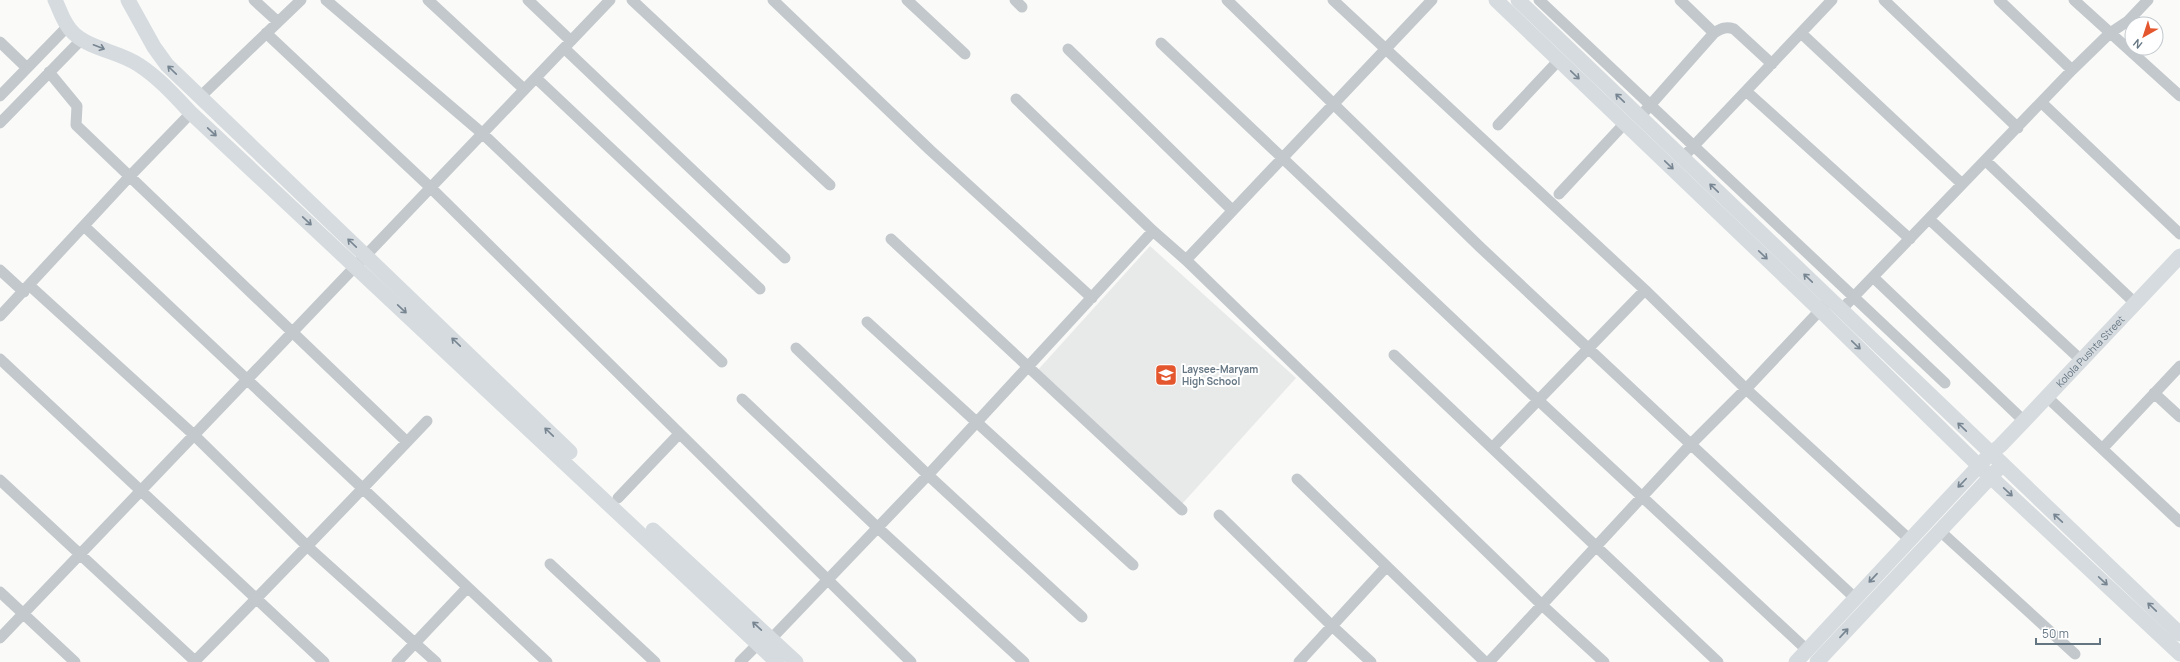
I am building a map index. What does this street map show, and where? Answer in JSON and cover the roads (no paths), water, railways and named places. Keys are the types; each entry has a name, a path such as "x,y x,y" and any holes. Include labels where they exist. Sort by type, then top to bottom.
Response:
{"main road":[{"path":"55,0 67,27 82,39 138,64 156,77 191,113 361,262 618,498 765,642 777,662"},
{"path":"128,0 154,47 167,65 361,262 765,642 796,662"},
{"path":"1496,0 1508,12 1542,34 1632,122 1825,305 1841,310 1995,450 2001,464 2180,634"},
{"path":"1508,12 1517,10 1518,0"},
{"path":"1518,0 1559,60 1632,122 1683,158 1979,466 2180,654"},
{"name":"Kolola Pushta Street","path":"1796,662 1909,539 2047,397 2180,256"},
{"path":"1817,662 2001,464"}],"street":[{"path":"254,0 278,21"},
{"path":"200,97 301,0"},
{"path":"326,0 483,134 722,362"},
{"path":"428,0 524,89"},
{"path":"528,0 568,44 785,258"},
{"path":"0,638 79,555 143,491 194,435 610,0"},
{"path":"632,0 830,185"},
{"path":"773,0 930,150 1092,298"},
{"path":"907,0 965,54"},
{"path":"1227,0 1480,247 1855,598"},
{"path":"1333,0 1644,290 1746,389 1909,539"},
{"path":"1186,260 1432,0"},
{"path":"1539,0 1694,147 1855,296 1945,383"},
{"path":"1680,0 1714,33"},
{"path":"1884,0 2018,128"},
{"path":"1998,0 2072,70"},
{"path":"2074,0 2180,96"},
{"path":"1841,310 1874,278 1962,183 1986,161 2072,70 2110,33 2128,21 2148,0"},
{"path":"1683,158 1801,33 1829,1"},
{"path":"0,96 67,27"},
{"path":"1559,194 1650,105 1714,33 1726,27 1734,29 1772,64"},
{"path":"266,33 431,188 911,662"},
{"path":"1801,33 1962,183"},
{"path":"0,122 82,39"},
{"path":"0,42 27,68"},
{"path":"1161,43 1538,400 1807,650"},
{"path":"1068,49 1232,210"},
{"path":"1498,125 1559,60"},
{"path":"49,72 77,106 76,125 294,332 407,442"},
{"path":"536,78 760,289"},
{"path":"1746,91 1910,239"},
{"path":"1016,99 1153,231 1186,260 1543,606 1604,662"},
{"path":"2042,103 2180,234"},
{"path":"0,316 130,176 191,113"},
{"path":"1986,161 2136,304"},
{"path":"1929,220 2081,360"},
{"path":"84,226 547,662"},
{"path":"740,662 765,642 878,528 1153,231"},
{"path":"891,239 1182,510"},
{"path":"0,270 26,288 194,435 308,546 436,662"},
{"path":"1874,278 2024,421"},
{"path":"1492,448 1644,290"},
{"path":"1490,662 1643,498 1691,444 1746,389 1825,305"},
{"path":"867,322 1133,565"},
{"path":"796,348 928,475 1082,617"},
{"path":"1394,355 1598,546 1718,662"},
{"path":"0,359 143,491 324,662"},
{"path":"2103,448 2180,366"},
{"path":"2154,393 2180,417"},
{"path":"2047,397 2180,522"},
{"path":"742,399 878,528 1024,662"},
{"path":"0,480 79,555 196,662 308,546 362,487 427,421"},
{"path":"618,498 679,434"},
{"path":"1297,479 1485,662"},
{"path":"1219,515 1331,625 1372,662"},
{"path":"1940,531 2075,654"},
{"path":"550,564 655,662"},
{"path":"1299,662 1331,625 1386,567"},
{"path":"397,662 467,588"},
{"path":"0,592 75,662"}],"place":[{"name":"Laysee-Maryam High School","path":"1166,375"}]}
